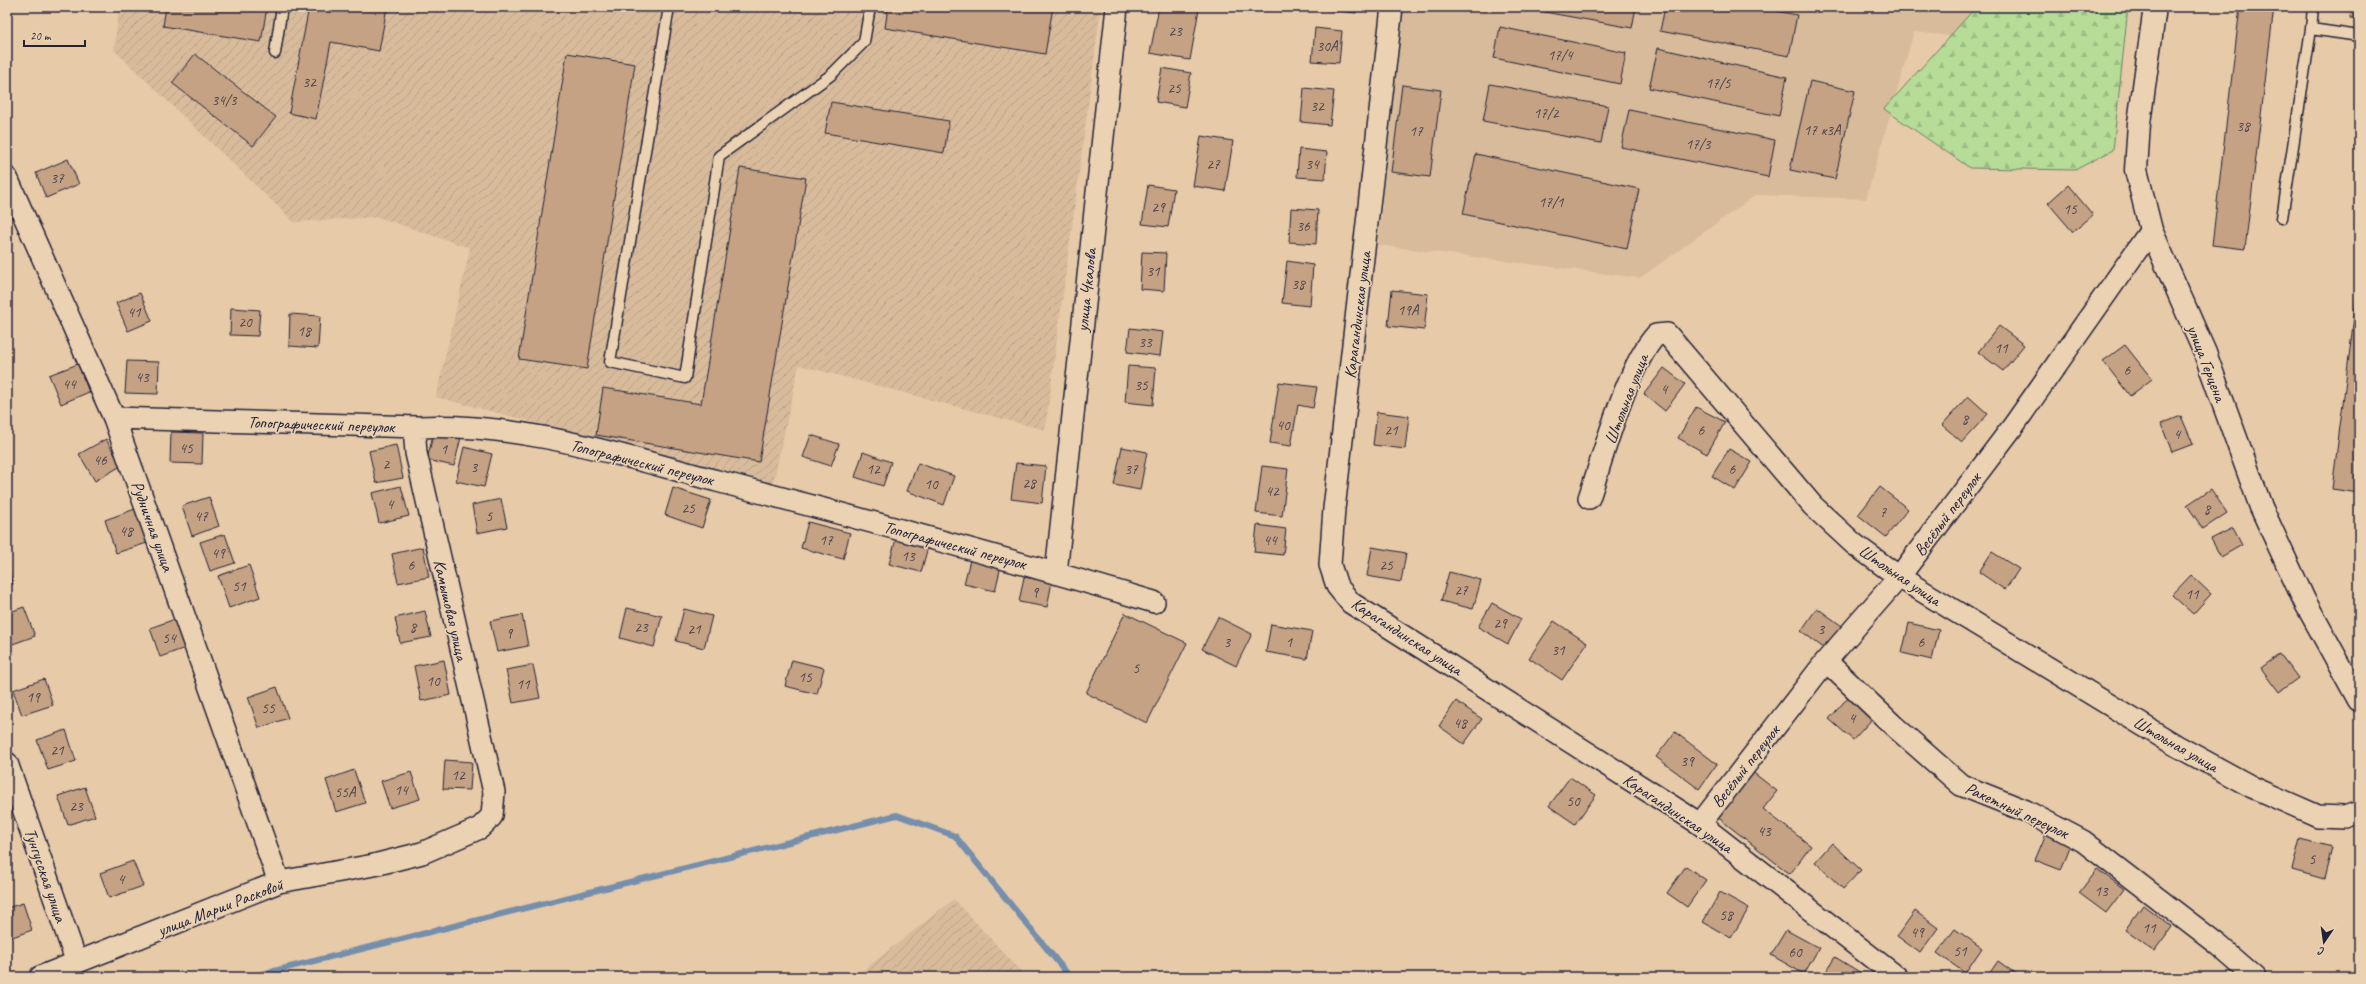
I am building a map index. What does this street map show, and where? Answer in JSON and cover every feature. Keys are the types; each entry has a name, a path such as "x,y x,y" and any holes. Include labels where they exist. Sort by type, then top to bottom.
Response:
{"main road":[{"name":"улица Герцена","path":"2155,7 2139,123 2136,170 2151,230 2205,353 2261,507 2304,600 2359,700"}],"street":[{"name":"улица Чкалова","path":"1056,573 1116,7"},
{"name":"Карагандинская улица","path":"1392,7 1334,509 1330,565 1337,586 1351,603 1700,824 1898,977"},
{"name":"Рудничная улица","path":"7,178 114,418 279,882"},
{"name":"Весёлый переулок","path":"1700,824 1826,661 1899,577 2014,425 2151,230"},
{"name":"Штольная улица","path":"1589,498 1628,387 1648,344 1656,335 1667,334 1813,506 1854,544 1899,577 2177,746 2252,787 2318,816 2345,817 2359,812"},
{"name":"Топографический переулок","path":"114,418 418,427 450,425 490,428 573,444 1056,573 1154,602"},
{"name":"Камышовая улица","path":"418,427 415,440 416,453 494,792"},
{"name":"Ракетный переулок","path":"1826,661 1894,726 1961,785 2026,811 2083,842 2217,944 2255,977"},
{"name":"Тунгусская улица","path":"7,764 77,964"},
{"name":"улица Марии Расковой","path":"40,977 77,964 279,882 374,865 422,852 480,828 492,816 494,792"}],"lane":[{"path":"275,53 282,7"},
{"path":"668,7 610,362 685,378 719,156 831,75 864,42 870,7"},
{"path":"2282,218 2311,29 2313,7"},
{"path":"2311,29 2359,36"}],"shaded area":[{"path":"119,7 1101,7 1045,430 799,365 773,484 436,397 470,248 378,217 294,222 114,50"},
{"path":"1402,7 2119,7 2115,53 1914,32 1866,199 1756,195 1640,278 1378,245"},
{"path":"954,899 1026,977 855,977"}],"green space":[{"path":"1976,7 2128,7 2113,150 2075,170 1970,168 1884,109"}],"building":[{"path":"166,7 267,7 261,42 163,26"},
{"path":"309,7 387,7 379,51 331,42 316,119 289,113"},
{"path":"888,7 1053,7 1045,54 885,28"},
{"path":"1159,7 1199,9 1190,60 1150,53"},
{"path":"1329,7 1357,7 1356,13 1329,10"},
{"path":"1517,7 1636,7 1632,28"},
{"path":"1665,7 1756,7 1797,15 1789,56 1660,31"},
{"path":"2240,7 2274,7 2245,249 2212,245"},
{"path":"2351,7 2359,7 2359,19 2350,18"},
{"path":"1500,27 1626,53 1620,84 1494,58"},
{"path":"1315,28 1342,31 1339,63 1312,61"},
{"path":"1658,48 1787,77 1779,116 1649,88"},
{"path":"567,53 635,64 587,369 519,359"},
{"path":"195,54 276,117 253,146 172,83"},
{"path":"1162,68 1191,73 1185,107 1156,102"},
{"path":"1810,81 1855,91 1835,179 1790,170"},
{"path":"1490,84 1608,106 1601,143 1483,121"},
{"path":"1402,85 1441,90 1430,177 1391,172"},
{"path":"1304,88 1334,91 1330,125 1301,122"},
{"path":"831,102 949,121 944,153 825,133"},
{"path":"1629,110 1775,140 1768,177 1621,147"},
{"path":"1201,136 1233,141 1225,191 1193,186"},
{"path":"1299,149 1327,152 1325,179 1297,177"},
{"path":"1476,154 1639,189 1627,249 1463,214"},
{"path":"68,159 79,184 46,198 36,173"},
{"path":"740,168 806,178 759,462 596,435 603,388 701,404"},
{"path":"1148,185 1174,189 1168,227 1142,224"},
{"path":"2068,185 2093,215 2073,232 2048,203"},
{"path":"1291,208 1318,210 1316,244 1289,242"},
{"path":"1142,252 1166,253 1164,291 1140,289"},
{"path":"1287,261 1313,265 1310,306 1282,303"},
{"path":"2359,278 2359,493 2332,489"},
{"path":"1392,290 1428,294 1424,330 1388,326"},
{"path":"140,293 152,321 128,331 116,303"},
{"path":"231,308 260,310 258,336 230,335"},
{"path":"290,314 320,316 318,348 289,346"},
{"path":"1999,326 2024,345 2003,371 1978,352"},
{"path":"1130,328 1163,332 1160,356 1127,352"},
{"path":"2125,345 2152,379 2130,396 2103,361"},
{"path":"127,361 159,362 158,394 125,393"},
{"path":"78,364 89,392 61,404 49,375"},
{"path":"1128,366 1156,368 1153,405 1125,402"},
{"path":"1664,368 1685,384 1665,411 1644,394"},
{"path":"1279,382 1317,387 1313,408 1298,405 1291,446 1270,443"},
{"path":"1968,396 1988,414 1962,442 1942,425"},
{"path":"1696,407 1725,422 1707,454 1678,438"},
{"path":"1377,412 1409,416 1405,449 1373,445"},
{"path":"2181,416 2193,444 2172,452 2161,424"},
{"path":"434,431 461,437 454,466 427,460"},
{"path":"171,432 203,433 202,464 170,463"},
{"path":"811,435 839,444 831,466 803,457"},
{"path":"106,439 121,466 95,481 79,454"},
{"path":"396,445 403,478 376,483 369,451"},
{"path":"464,447 492,454 484,487 456,481"},
{"path":"1122,447 1147,452 1140,490 1114,485"},
{"path":"1729,449 1752,462 1735,490 1712,476"},
{"path":"863,452 891,462 883,486 855,477"},
{"path":"918,463 954,476 944,505 907,491"},
{"path":"1016,463 1046,466 1042,503 1011,499"},
{"path":"1262,466 1288,469 1282,516 1256,513"},
{"path":"401,486 409,516 379,523 372,493"},
{"path":"1880,487 1908,509 1886,537 1858,515"},
{"path":"673,488 711,500 702,528 665,515"},
{"path":"2211,489 2227,513 2203,529 2187,505"},
{"path":"209,497 219,526 192,536 182,506"},
{"path":"501,499 507,527 477,533 472,505"},
{"path":"135,509 147,543 116,553 105,520"},
{"path":"808,522 850,533 843,559 801,548"},
{"path":"1257,525 1286,529 1283,555 1254,552"},
{"path":"2233,528 2242,545 2221,557 2211,539"},
{"path":"225,534 235,563 210,571 200,542"},
{"path":"896,539 928,547 921,572 889,564"},
{"path":"423,547 429,577 398,583 392,554"},
{"path":"1372,547 1406,553 1401,582 1367,576"},
{"path":"1992,552 2019,569 2005,590 1979,572"},
{"path":"970,560 1001,566 995,591 964,584"},
{"path":"7,565 13,584 7,586"},
{"path":"249,565 260,597 229,608 218,576"},
{"path":"1449,572 1481,580 1473,609 1441,601"},
{"path":"2191,575 2211,594 2193,614 2172,595"},
{"path":"1024,577 1052,582 1047,607 1019,602"},
{"path":"1492,603 1521,619 1508,644 1478,627"},
{"path":"24,607 35,636 7,646 7,613"},
{"path":"627,608 662,616 654,647 620,638"},
{"path":"1817,608 1842,626 1825,649 1801,631"},
{"path":"684,609 712,616 704,648 676,641"},
{"path":"425,611 431,637 400,643 395,618"},
{"path":"1125,613 1187,643 1147,723 1086,693"},
{"path":"522,615 528,646 497,652 490,621"},
{"path":"1218,617 1252,634 1236,666 1202,649"},
{"path":"178,618 188,647 160,657 150,628"},
{"path":"1554,621 1587,643 1562,680 1529,658"},
{"path":"1909,623 1939,630 1932,660 1902,653"},
{"path":"1271,624 1312,631 1307,659 1266,652"},
{"path":"2280,654 2298,678 2279,692 2261,668"},
{"path":"444,660 451,695 421,701 414,666"},
{"path":"792,660 824,668 817,694 785,686"},
{"path":"533,665 540,698 513,703 506,670"},
{"path":"44,679 53,705 22,715 13,690"},
{"path":"277,687 288,718 259,728 248,697"},
{"path":"1850,695 1874,717 1853,740 1829,719"},
{"path":"1456,701 1482,719 1464,744 1439,726"},
{"path":"66,730 76,761 48,770 37,740"},
{"path":"1675,732 1717,764 1699,789 1656,757"},
{"path":"445,760 472,762 470,790 443,789"},
{"path":"354,770 365,803 336,812 326,780"},
{"path":"1751,771 1777,791 1763,809 1811,846 1790,874 1716,816"},
{"path":"411,772 420,799 390,808 381,781"},
{"path":"1570,777 1596,795 1575,824 1549,806"},
{"path":"85,787 95,816 68,825 58,796"},
{"path":"2046,834 2071,844 2061,870 2035,860"},
{"path":"2300,839 2332,847 2324,879 2292,870"},
{"path":"1832,843 1861,870 1843,889 1815,862"},
{"path":"133,861 143,886 109,898 100,873"},
{"path":"1686,866 1706,880 1687,907 1667,893"},
{"path":"2097,869 2124,889 2106,913 2079,893"},
{"path":"1720,892 1749,908 1731,938 1703,922"},
{"path":"23,903 32,930 7,939 7,908"},
{"path":"2143,905 2172,927 2154,951 2125,930"},
{"path":"1915,911 1938,928 1920,953 1897,936"},
{"path":"1955,929 1982,948 1965,973 1937,953"},
{"path":"1786,930 1819,948 1804,974 1771,955"},
{"path":"1835,957 1866,976 1823,977"},
{"path":"1998,961 2020,977 1987,977"}],"waterway":[{"path":"250,977 897,815 955,836 1070,977"}]}
